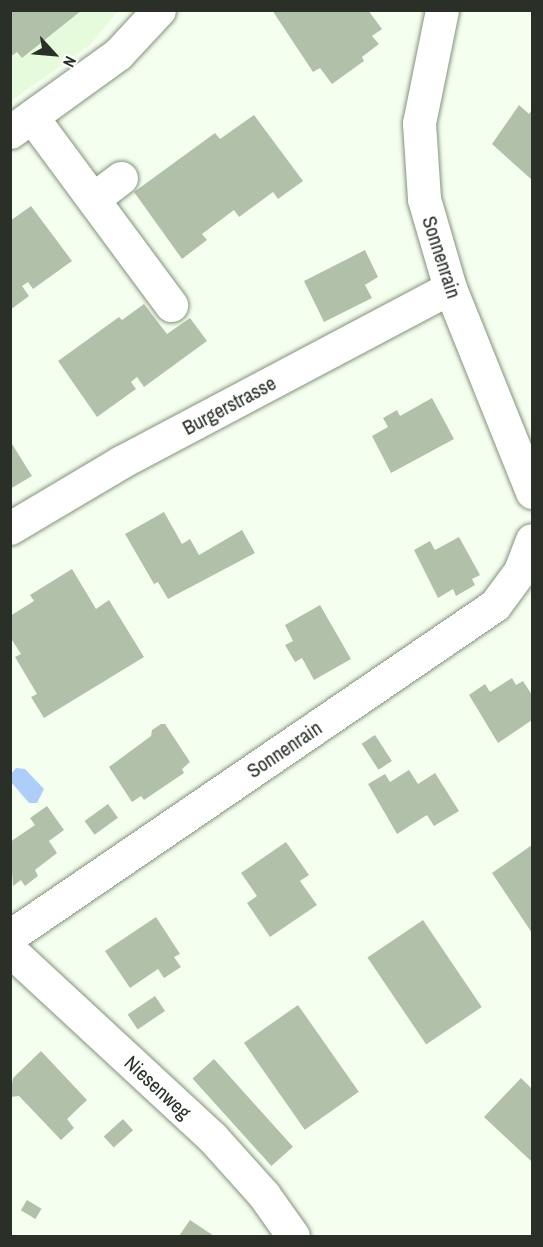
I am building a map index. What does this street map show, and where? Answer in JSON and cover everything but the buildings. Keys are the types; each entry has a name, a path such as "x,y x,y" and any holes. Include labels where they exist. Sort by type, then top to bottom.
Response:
{"street":[{"path":"159,10 118,54 21,124 93,199 171,305"},
{"name":"Sonnenrain","path":"442,10 423,95 419,158 424,199 450,288 532,492"},
{"path":"93,199 121,178"},
{"name":"Burgerstrasse","path":"10,528 121,462 450,288"},
{"name":"Sonnenrain","path":"10,936 495,604 520,571 532,540"},
{"name":"Niesenweg","path":"10,950 212,1137 264,1195 292,1236"}],"shaded area":[{"path":"11,11 118,11 90,45 11,101"}],"water":[{"path":"16,768 25,769 44,789 37,803 29,803 11,782 11,774"}]}
